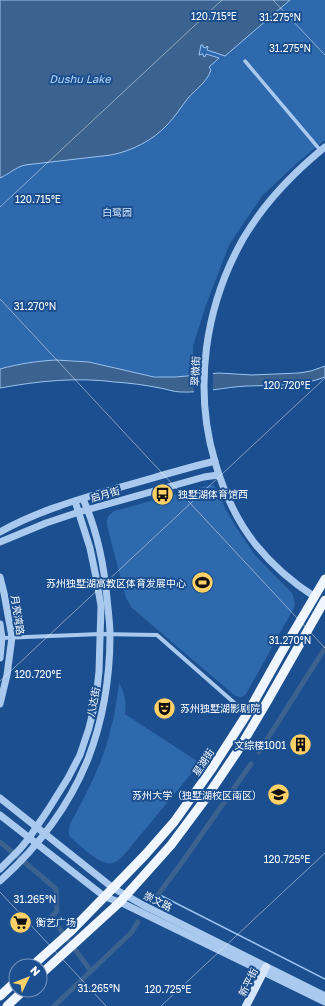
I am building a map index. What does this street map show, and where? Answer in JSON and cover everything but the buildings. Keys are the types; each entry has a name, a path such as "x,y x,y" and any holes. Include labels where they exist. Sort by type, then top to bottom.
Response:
{"main road":[{"name":"星湖街","path":"41,958 105,897 174,822 211,770 247,714 325,579"},
{"path":"48,968 123,899 171,845 210,792 239,749 324,603 315,597"},
{"name":"新平街","path":"246,1006 265,970"},
{"path":"0,996 8,988"},
{"path":"7,1006 16,998"}],"street":[{"path":"245,62 323,149"},
{"name":"翠微街","path":"315,597 298,586 268,560 244,528 225,493 212,454 208,431 204,396 204,372 208,337 216,303 238,248 256,218 274,195 294,174 323,149"},
{"name":"启月街","path":"0,532 16,523 75,501 215,461"},
{"name":"启月街","path":"0,542 46,523 79,512 218,474"},
{"name":"八达街","path":"0,881 28,855 63,807 88,760 105,699 110,634 105,576 88,510 83,499"},
{"name":"八达街","path":"0,869 29,838 68,778 80,755 89,728 96,699 99,671 101,606 90,548 75,501"},
{"name":"月亮湾路","path":"0,576 12,637 7,675 0,704"},
{"name":"月亮湾路","path":"0,624 2,638 0,658"},
{"path":"2,638 100,634 157,635 247,714"},
{"name":"崇文路","path":"0,798 113,888 123,899 137,910 162,918"},
{"name":"崇文路","path":"0,815 105,897 123,899 143,905 162,918 325,1002"},
{"name":"崇文路","path":"265,970 325,996"}],"green space":[{"name":"白鹭园","path":"210,0 325,0 325,140 298,162 262,196 229,245 205,308 193,346 193,375 158,377 91,362 68,360 33,362 0,369 0,147"},
{"name":"苏州独墅湖高教区体育发展中心","path":"213,485 216,488 226,510 254,554 292,593 294,599 295,606 246,694 241,697 234,695 132,608 126,598 107,526 108,517 114,511"},
{"path":"119,683 125,698 125,714 200,763 123,856 115,862 107,863 96,858 85,850 71,838 69,831 70,824 104,753 114,717"}],"water":[{"name":"Dushu Lake","path":"0,0 290,0 225,56 207,50 207,46 206,48 201,45 199,55 203,54 205,57 206,54 219,58 209,67 211,70 207,78 188,98 170,122 149,140 127,151 111,155 25,165 0,178"},
{"path":"56,360 89,362 154,377 176,377 219,373 252,375 299,373 325,366 325,377 296,384 247,386 189,392 175,392 132,384 86,380 29,383 0,388 0,369 28,363"}],"pier":[{"path":"213,371 213,391 194,394 194,373"}],"waterway":[{"path":"259,752 325,648"},
{"path":"154,900 251,764"},
{"path":"0,842 56,889 57,911 51,917 91,971"},
{"path":"158,894 325,979"},
{"path":"54,1006 131,933 138,922"}],"place":[{"name":"独墅湖体育馆西","path":"162,494"},
{"name":"苏州独墅湖高教区体育发展中心","path":"202,583"},
{"name":"苏州独墅湖影剧院","path":"165,708"},
{"name":"文综楼1001","path":"301,745"},
{"name":"苏州大学（独墅湖校区南区）","path":"278,795"},
{"name":"衡艺广场","path":"21,922"}]}
